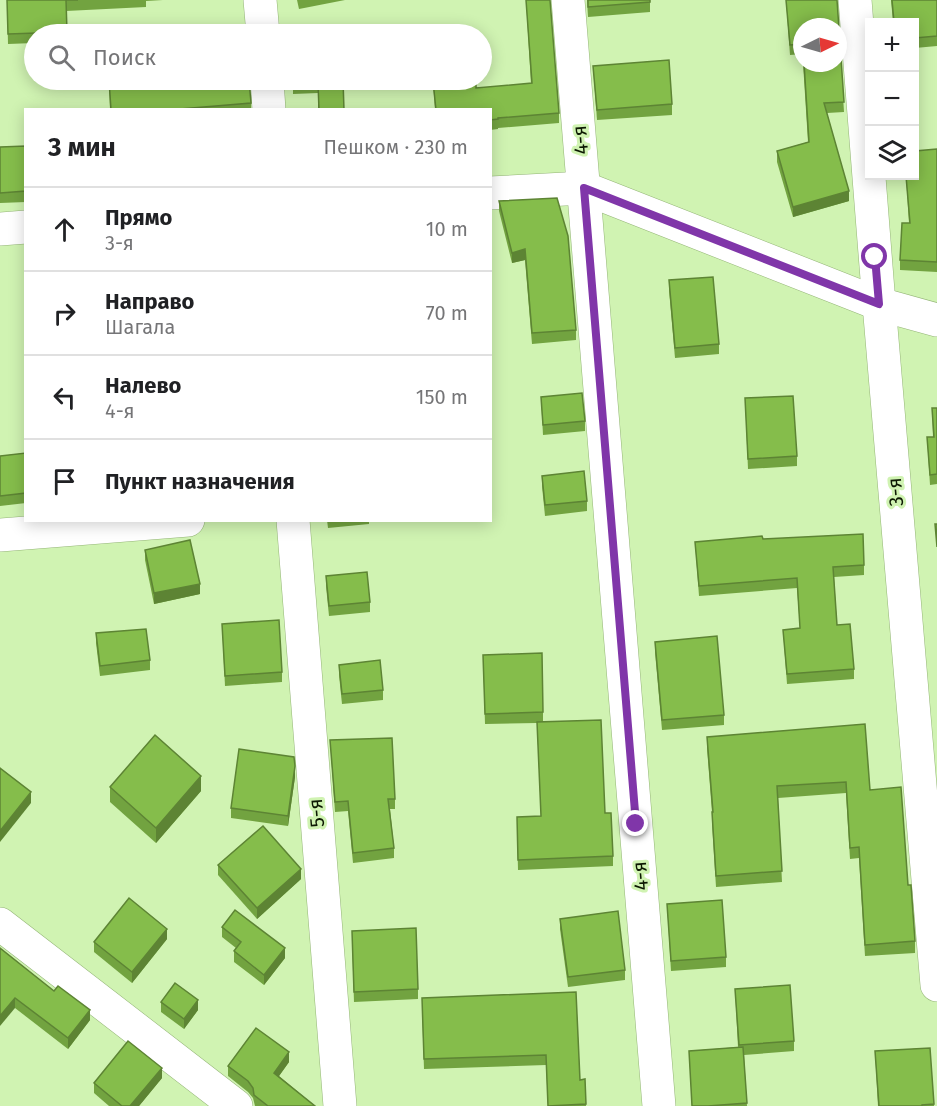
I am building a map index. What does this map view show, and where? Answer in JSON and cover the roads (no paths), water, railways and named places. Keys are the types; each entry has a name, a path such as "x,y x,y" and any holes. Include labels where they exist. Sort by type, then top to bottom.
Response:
{"street":[{"path":"260,0 262,24"},
{"name":"4-я","path":"568,0 659,1106"},
{"name":"3-я","path":"855,0 937,985"},
{"path":"268,90 269,108"},
{"path":"492,193 584,188 879,304 937,320"},
{"path":"0,229 24,227"},
{"path":"0,535 163,522"},
{"name":"5-я","path":"293,522 340,1106"},
{"path":"0,924 236,1106"}]}
